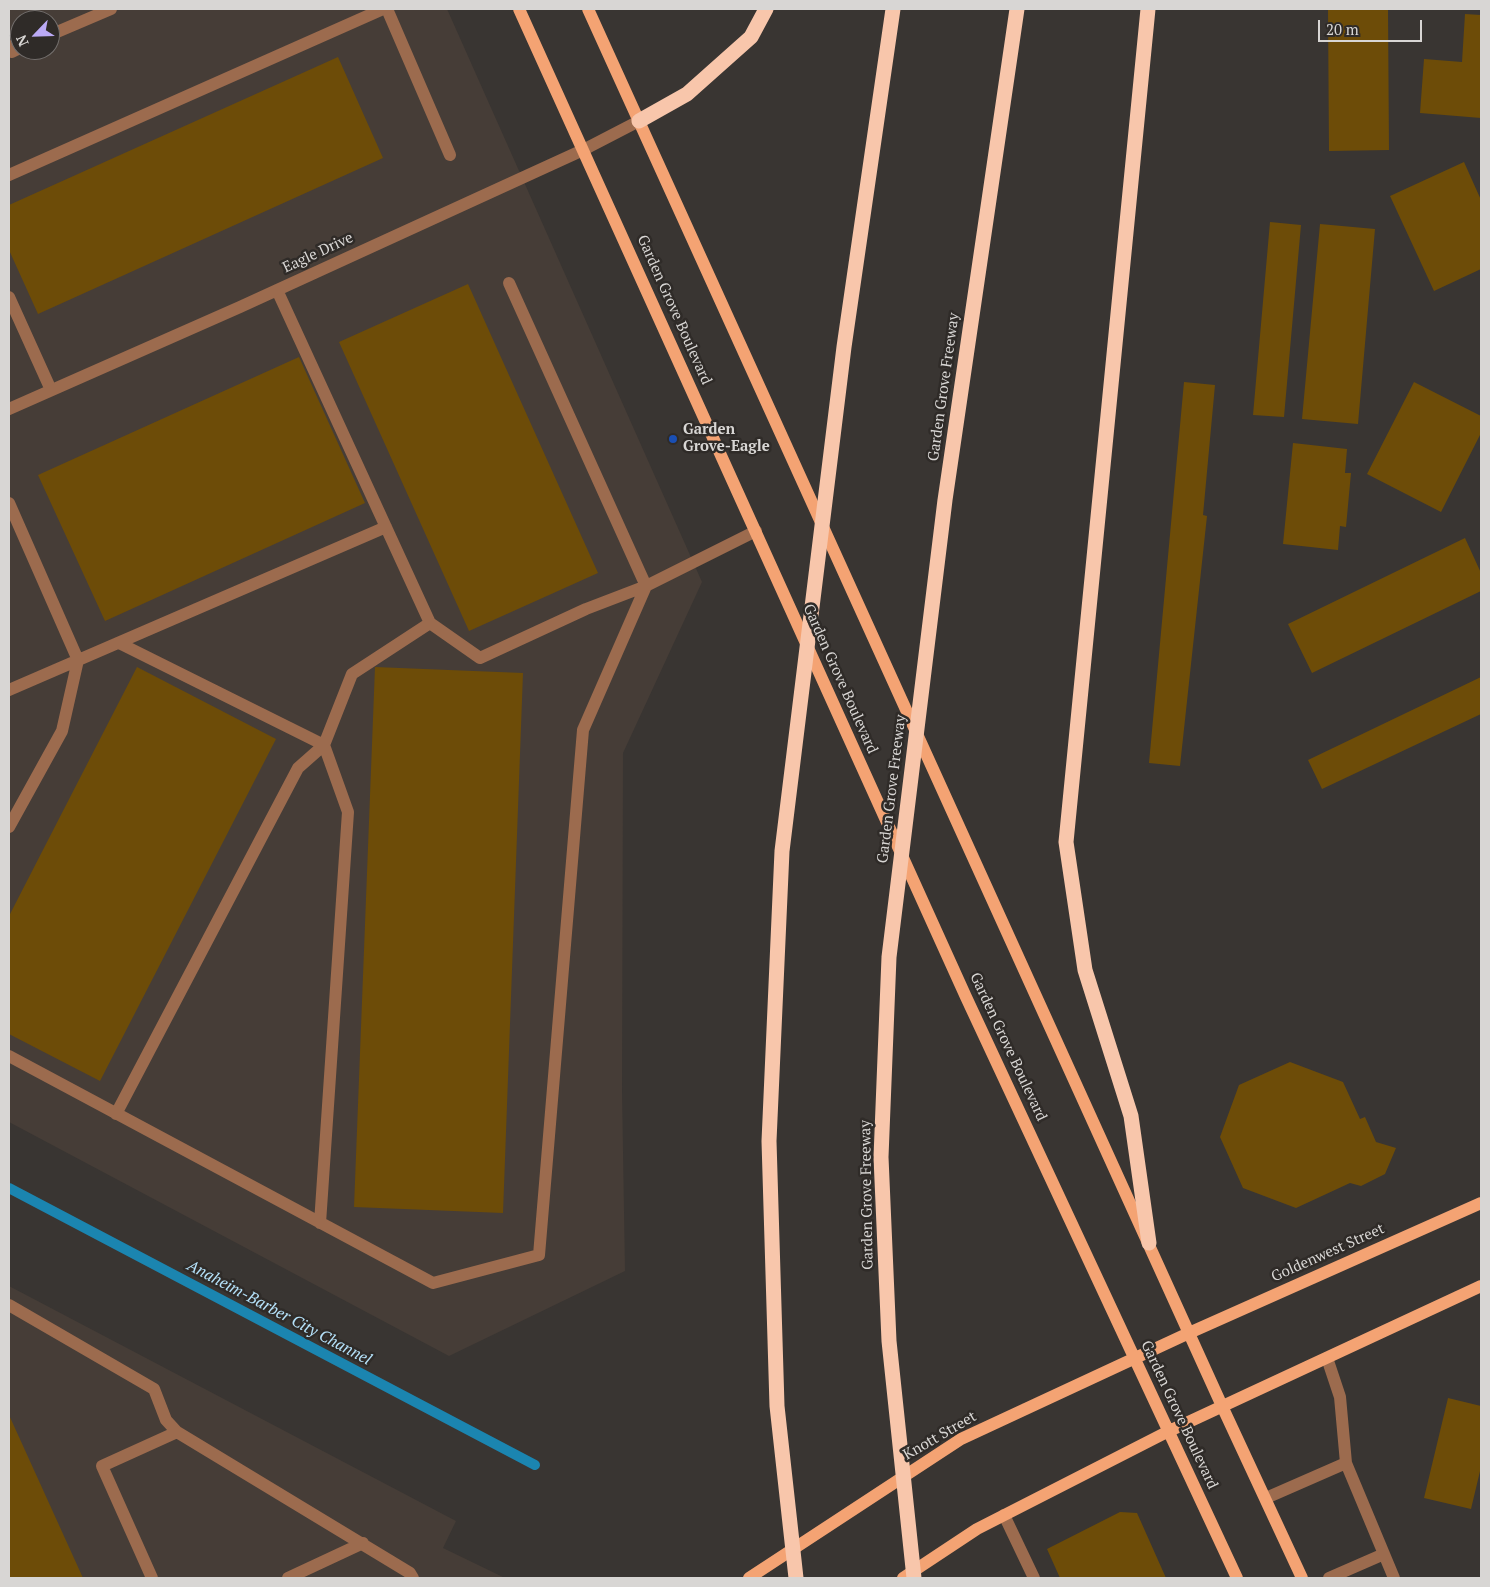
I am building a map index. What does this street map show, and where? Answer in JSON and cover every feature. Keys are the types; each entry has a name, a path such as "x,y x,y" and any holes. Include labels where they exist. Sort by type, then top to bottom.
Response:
{"highway":[{"path":"639,121 687,94 752,37 766,9"},
{"path":"796,1578 778,1406 769,1141 782,851 844,347 893,9"},
{"name":"Garden Grove Freeway","path":"914,1578 889,1341 882,1157 889,957 945,500 1018,9"},
{"path":"1148,9 1066,842 1085,970 1131,1116 1149,1243"}],"main road":[{"name":"Garden Grove Boulevard","path":"519,9 962,988 1135,1359 1167,1432 1237,1578"},
{"path":"588,9 1222,1406 1302,1578"},
{"name":"Goldenwest Street","path":"1189,1333 1481,1203"},
{"path":"903,1578 977,1529 1167,1432 1481,1286"},
{"name":"Knott Street","path":"749,1578 961,1439 1189,1333"}],"street":[{"path":"60,31 111,9"},
{"path":"9,175 383,9"},
{"path":"387,9 450,156"},
{"name":"Eagle Drive","path":"9,409 277,290 583,150 639,121"},
{"path":"9,1056 433,1283 539,1255 583,730 646,586 509,283"},
{"path":"277,290 430,623 480,658 586,609 646,586 756,531"},
{"path":"9,297 52,390"},
{"path":"9,503 78,660 62,730 9,827"},
{"path":"9,690 386,528"},
{"path":"116,1114 298,768 324,745 352,674 430,623"},
{"path":"119,643 324,745 348,812 320,1223"},
{"path":"9,1305 154,1389 166,1420 177,1432 269,1490 363,1543 410,1573 413,1578"},
{"path":"1327,1358 1340,1397 1346,1463 1394,1578"},
{"path":"152,1578 102,1466 177,1432"},
{"path":"1266,1498 1346,1463"},
{"path":"1004,1515 1034,1578"},
{"path":"288,1578 363,1543"},
{"path":"1329,1578 1384,1554"}],"shaded area":[{"path":"9,9 447,9 702,582 623,753 622,1091 625,1271 449,1356 9,1122"},
{"path":"9,1286 456,1521 443,1548 505,1578 9,1578"}],"building":[{"path":"1328,9 1388,9 1389,150 1329,151"},
{"path":"1465,14 1481,15 1481,118 1420,113 1424,59 1462,62"},
{"path":"338,57 383,158 38,314 9,250 9,205"},
{"path":"1464,162 1481,200 1481,269 1434,291 1390,196"},
{"path":"1270,222 1301,225 1284,417 1253,415"},
{"path":"1320,224 1375,229 1358,424 1302,419"},
{"path":"468,284 598,573 469,631 339,342"},
{"path":"299,357 365,503 105,621 38,475"},
{"path":"1184,382 1215,385 1203,515 1207,516 1180,766 1149,763"},
{"path":"1414,382 1481,416 1481,433 1441,512 1367,474"},
{"path":"1293,443 1347,449 1345,473 1351,473 1346,527 1340,526 1338,550 1283,544"},
{"path":"1465,538 1481,573 1481,591 1312,673 1288,624"},
{"path":"137,667 276,739 100,1081 9,1034 9,916"},
{"path":"375,667 523,673 503,1213 354,1207"},
{"path":"1481,677 1481,714 1322,789 1308,760"},
{"path":"1290,1062 1343,1082 1360,1119 1365,1117 1376,1142 1396,1148 1385,1174 1361,1186 1350,1183 1296,1208 1243,1188 1220,1137 1239,1085"},
{"path":"1448,1398 1481,1406 1481,1467 1471,1509 1424,1498"},
{"path":"9,1415 83,1578 9,1578"},
{"path":"1120,1512 1137,1513 1166,1578 1060,1578 1047,1549"}],"waterway":[{"name":"Anaheim-Barber City Channel","path":"9,1188 535,1465"}],"place":[{"name":"Garden Grove-Eagle","path":"673,439"}]}
